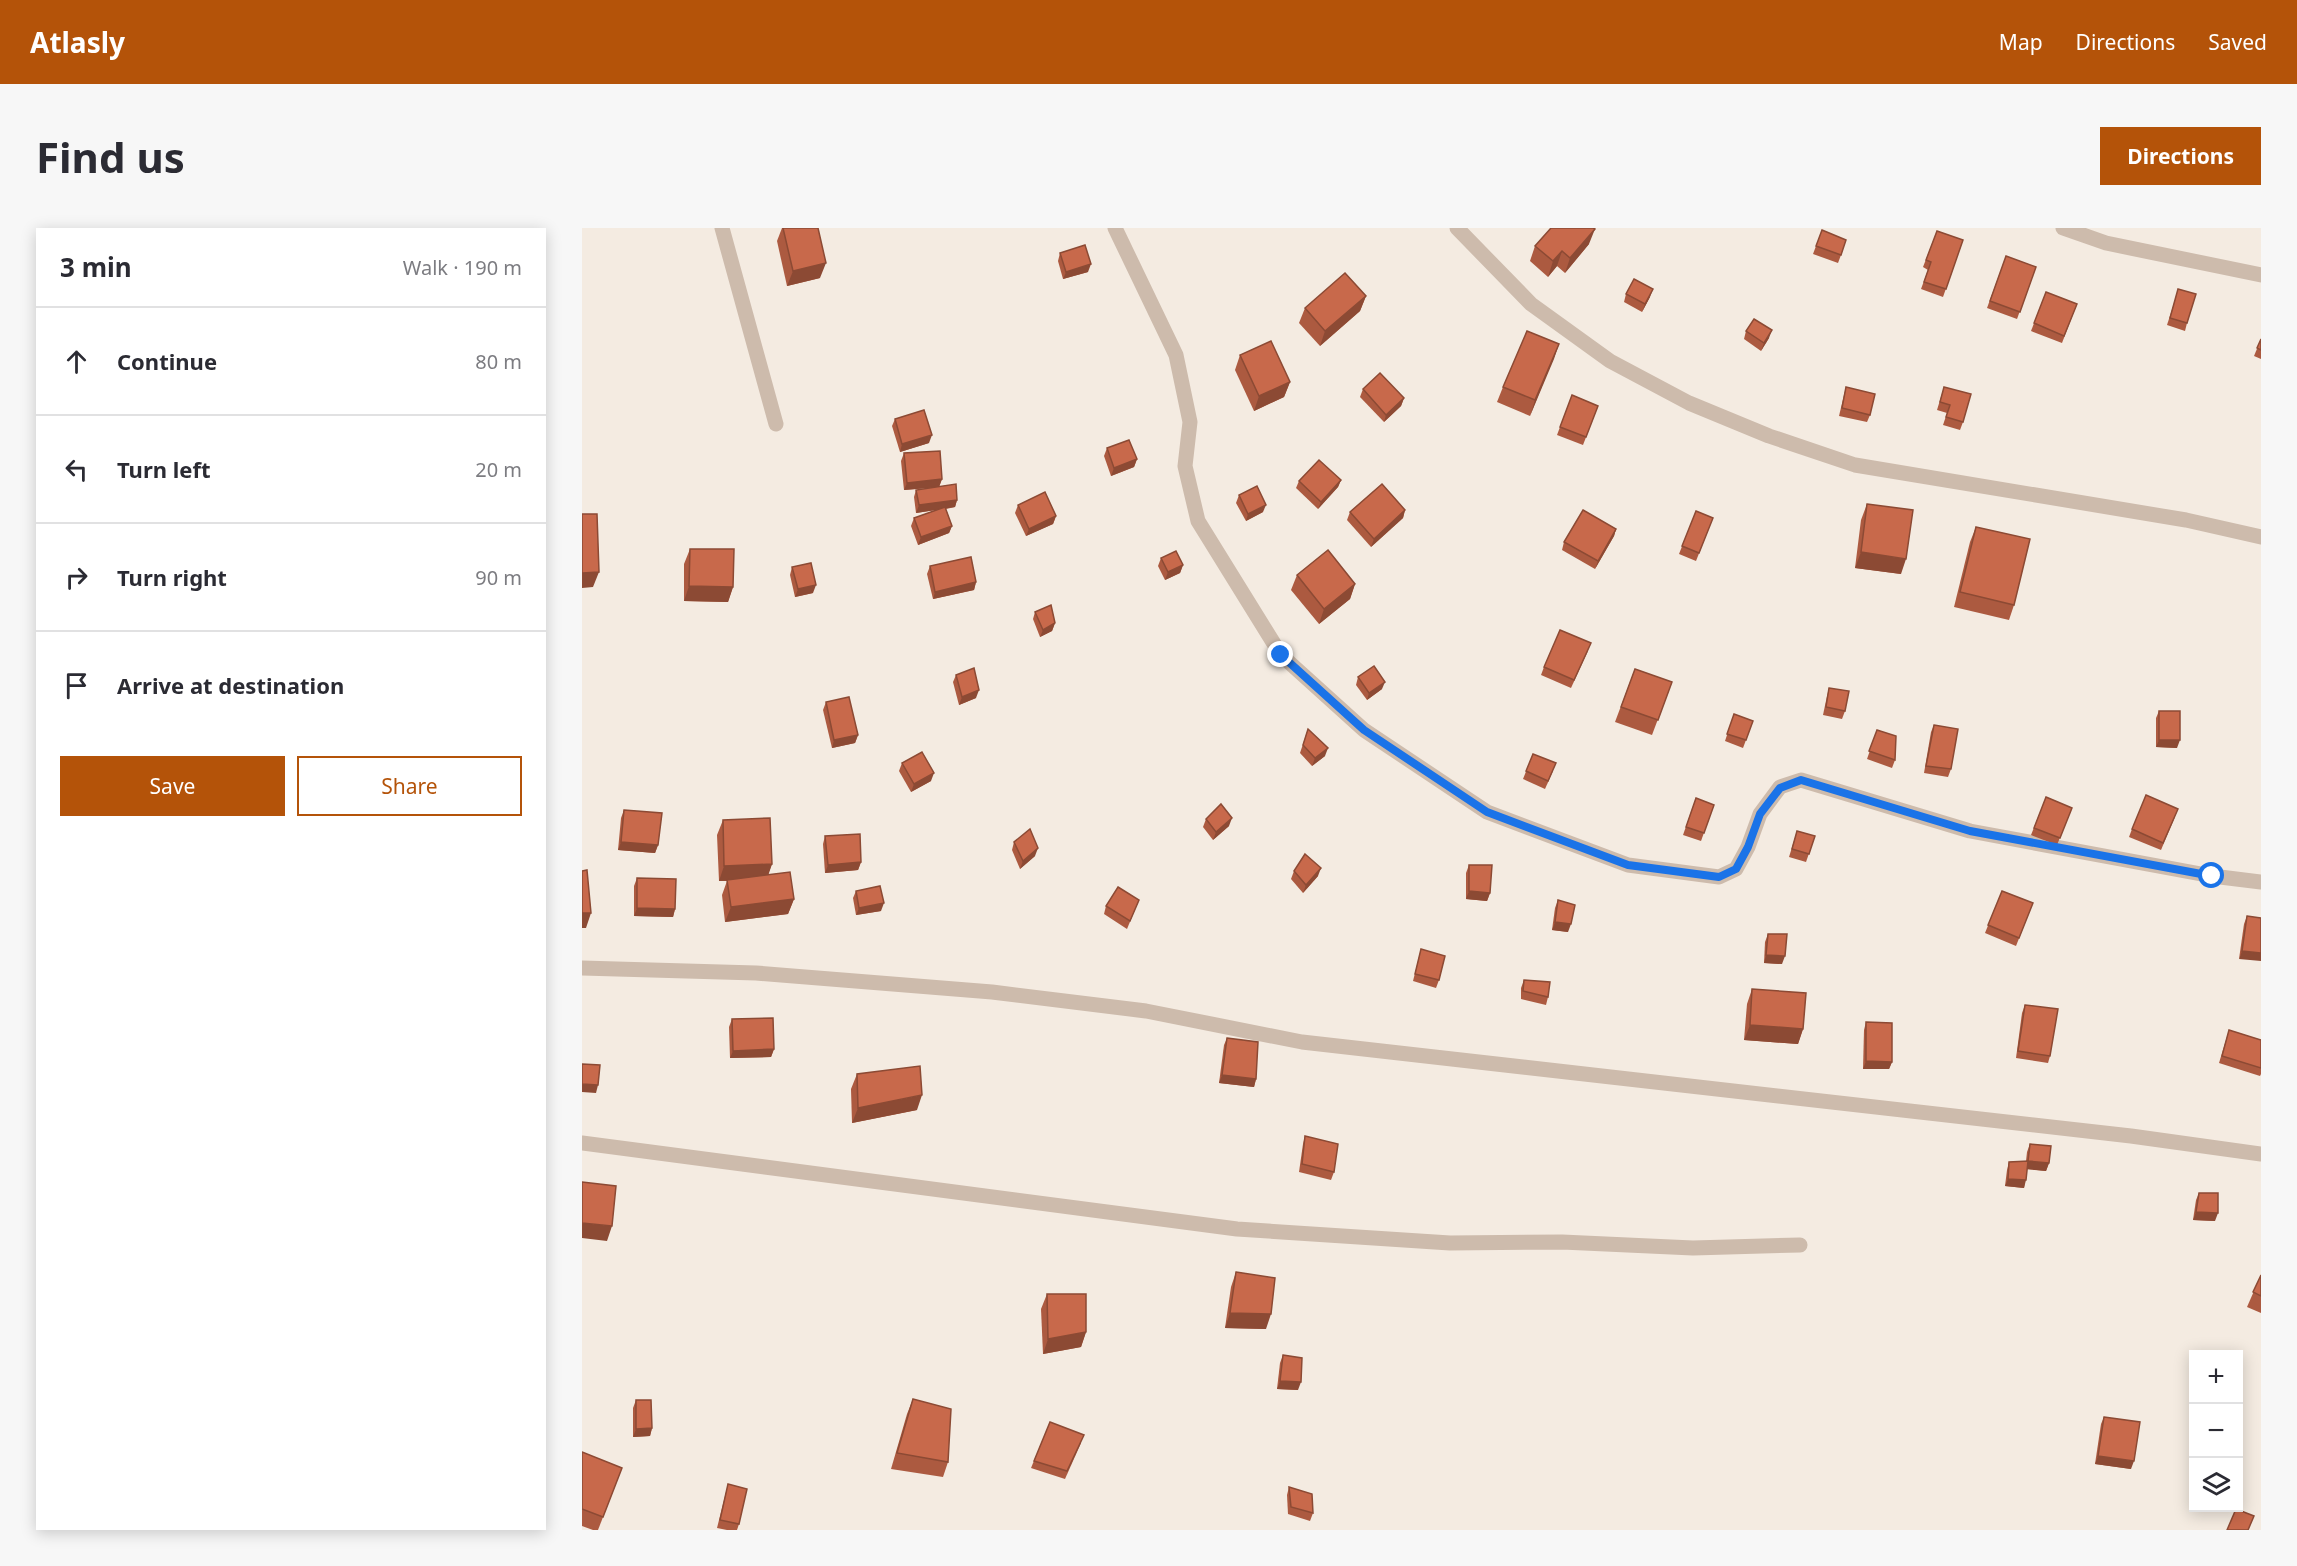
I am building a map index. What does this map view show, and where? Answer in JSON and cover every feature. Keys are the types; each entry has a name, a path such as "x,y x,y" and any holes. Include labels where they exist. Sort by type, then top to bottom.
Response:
{"street":[{"path":"722,228 776,424"},
{"path":"1115,228 1176,355 1190,422 1185,466 1198,521 1281,655 1364,730 1487,812 1628,865 1719,877 1736,869 1748,847 1760,814 1780,788 1801,780 1970,831 2212,876 2261,882"},
{"path":"1457,228 1531,304 1610,361 1689,403 1769,436 1855,465 2186,520 2261,537"},
{"path":"2063,228 2106,243 2261,275"},
{"path":"582,968 756,973 992,992 1146,1011 1302,1042 2131,1136 2261,1155"},
{"path":"582,1143 1237,1229 1450,1243 1562,1242 1693,1248 1800,1245"}],"building":[{"path":"783,228 818,228 826,263 793,271"},
{"path":"1551,228 1595,229 1570,258 1562,251 1553,261 1535,246"},
{"path":"1822,230 1846,240 1841,255 1816,246"},
{"path":"1937,231 1963,240 1946,289 1924,282 1931,262 1926,260"},
{"path":"1085,245 1091,264 1066,272 1060,253"},
{"path":"2006,256 2036,267 2020,312 1990,301"},
{"path":"1345,273 1366,296 1325,331 1305,308"},
{"path":"1634,279 1653,289 1645,304 1626,294"},
{"path":"2178,289 2196,294 2187,323 2170,318"},
{"path":"2046,292 2077,304 2064,336 2034,323"},
{"path":"1754,319 1772,330 1764,343 1746,331"},
{"path":"1527,331 1559,344 1535,400 1503,387"},
{"path":"1271,341 1290,382 1259,396 1240,355"},
{"path":"1380,373 1404,398 1386,415 1363,389"},
{"path":"1846,387 1875,394 1870,415 1842,408"},
{"path":"1944,387 1971,394 1963,422 1946,417 1950,405 1940,402"},
{"path":"1572,395 1598,406 1586,437 1560,427"},
{"path":"924,410 932,435 902,444 895,419"},
{"path":"1129,440 1137,459 1114,468 1107,448"},
{"path":"940,451 942,479 907,483 904,453"},
{"path":"1319,460 1341,480 1321,502 1299,481"},
{"path":"956,484 957,500 919,505 916,490"},
{"path":"1382,484 1405,510 1374,539 1350,512"},
{"path":"1257,486 1266,505 1248,514 1239,495"},
{"path":"1045,492 1056,516 1029,529 1018,505"},
{"path":"1867,504 1913,510 1906,559 1861,552"},
{"path":"945,507 952,526 921,537 914,518"},
{"path":"1583,510 1616,529 1598,561 1564,542"},
{"path":"1696,511 1713,518 1699,553 1682,546"},
{"path":"582,514 597,514 599,572 582,573"},
{"path":"1976,527 2030,539 2014,605 1960,592"},
{"path":"690,549 734,549 733,587 689,586"},
{"path":"1328,550 1355,584 1324,609 1297,575"},
{"path":"1176,551 1183,565 1168,572 1161,558"},
{"path":"971,557 976,582 935,592 930,566"},
{"path":"811,563 816,585 798,589 792,567"},
{"path":"1051,605 1055,623 1043,630 1035,612"},
{"path":"1560,630 1591,643 1574,680 1544,667"},
{"path":"1374,666 1385,682 1369,693 1358,677"},
{"path":"974,668 979,690 962,697 956,675"},
{"path":"1635,669 1672,682 1658,720 1621,707"},
{"path":"1829,688 1849,691 1845,711 1826,707"},
{"path":"849,697 858,735 834,740 826,702"},
{"path":"2159,711 2180,711 2180,740 2159,740"},
{"path":"1734,714 1753,721 1746,740 1727,734"},
{"path":"1934,725 1958,729 1951,769 1926,766"},
{"path":"1308,729 1328,748 1315,758 1303,745"},
{"path":"1877,730 1896,736 1895,760 1869,751"},
{"path":"922,752 934,773 914,784 902,763"},
{"path":"1533,754 1556,763 1548,781 1526,771"},
{"path":"2146,795 2178,809 2163,843 2132,829"},
{"path":"2046,797 2072,808 2060,838 2034,828"},
{"path":"1696,798 1714,805 1704,833 1686,827"},
{"path":"1221,804 1232,818 1216,832 1206,819"},
{"path":"624,810 662,813 658,845 621,842"},
{"path":"770,818 772,864 724,866 723,820"},
{"path":"1030,829 1038,848 1023,861 1014,842"},
{"path":"1797,831 1815,836 1809,854 1792,849"},
{"path":"860,834 861,862 828,865 825,836"},
{"path":"1305,854 1321,868 1306,885 1294,871"},
{"path":"1469,865 1492,865 1490,893 1469,891"},
{"path":"587,870 591,913 582,913 582,871"},
{"path":"790,872 794,899 731,907 727,880"},
{"path":"637,878 676,879 675,909 637,908"},
{"path":"880,886 884,903 859,908 856,891"},
{"path":"1118,887 1139,900 1130,921 1106,906"},
{"path":"2002,891 2033,903 2019,938 1988,925"},
{"path":"1558,900 1575,905 1571,924 1555,922"},
{"path":"2247,916 2261,918 2261,953 2242,951"},
{"path":"1768,934 1787,934 1785,956 1766,955"},
{"path":"1421,949 1445,956 1439,980 1415,974"},
{"path":"1524,980 1550,982 1548,997 1523,991"},
{"path":"1752,989 1806,993 1803,1029 1750,1025"},
{"path":"2025,1005 2058,1009 2050,1056 2018,1051"},
{"path":"773,1018 774,1049 733,1051 732,1019"},
{"path":"1866,1022 1892,1023 1892,1062 1866,1061"},
{"path":"2229,1030 2261,1040 2261,1068 2222,1056"},
{"path":"1227,1038 1258,1042 1256,1079 1222,1075"},
{"path":"582,1064 600,1065 598,1085 582,1084"},
{"path":"920,1066 922,1095 858,1108 857,1074"},
{"path":"1305,1136 1338,1144 1334,1172 1302,1164"},
{"path":"2030,1144 2051,1146 2049,1163 2028,1161"},
{"path":"2028,1161 2026,1180 2008,1179 2009,1162"},
{"path":"582,1182 616,1186 612,1226 582,1223"},
{"path":"2199,1193 2218,1193 2218,1213 2196,1212"},
{"path":"1236,1272 1275,1278 1271,1314 1230,1313"},
{"path":"2261,1275 2261,1296 2253,1292"},
{"path":"1047,1294 1086,1294 1086,1332 1048,1339"},
{"path":"1283,1355 1302,1358 1301,1382 1280,1381"},
{"path":"913,1399 951,1409 948,1462 897,1453"},
{"path":"636,1400 651,1400 652,1428 636,1429"},
{"path":"2104,1417 2140,1422 2134,1461 2098,1456"},
{"path":"1050,1422 1084,1435 1067,1471 1034,1461"},
{"path":"582,1452 622,1468 603,1517 582,1509"},
{"path":"728,1484 747,1489 739,1524 720,1520"},
{"path":"1289,1487 1312,1494 1313,1513 1291,1507"},
{"path":"2235,1512 2243,1512 2254,1516 2248,1530 2227,1530"}],"route":[{"path":"1281,655 1364,730 1487,812 1628,865 1696,872 1719,877 1736,869 1748,847 1760,814 1780,788 1801,780 1970,831 2212,876"}]}
